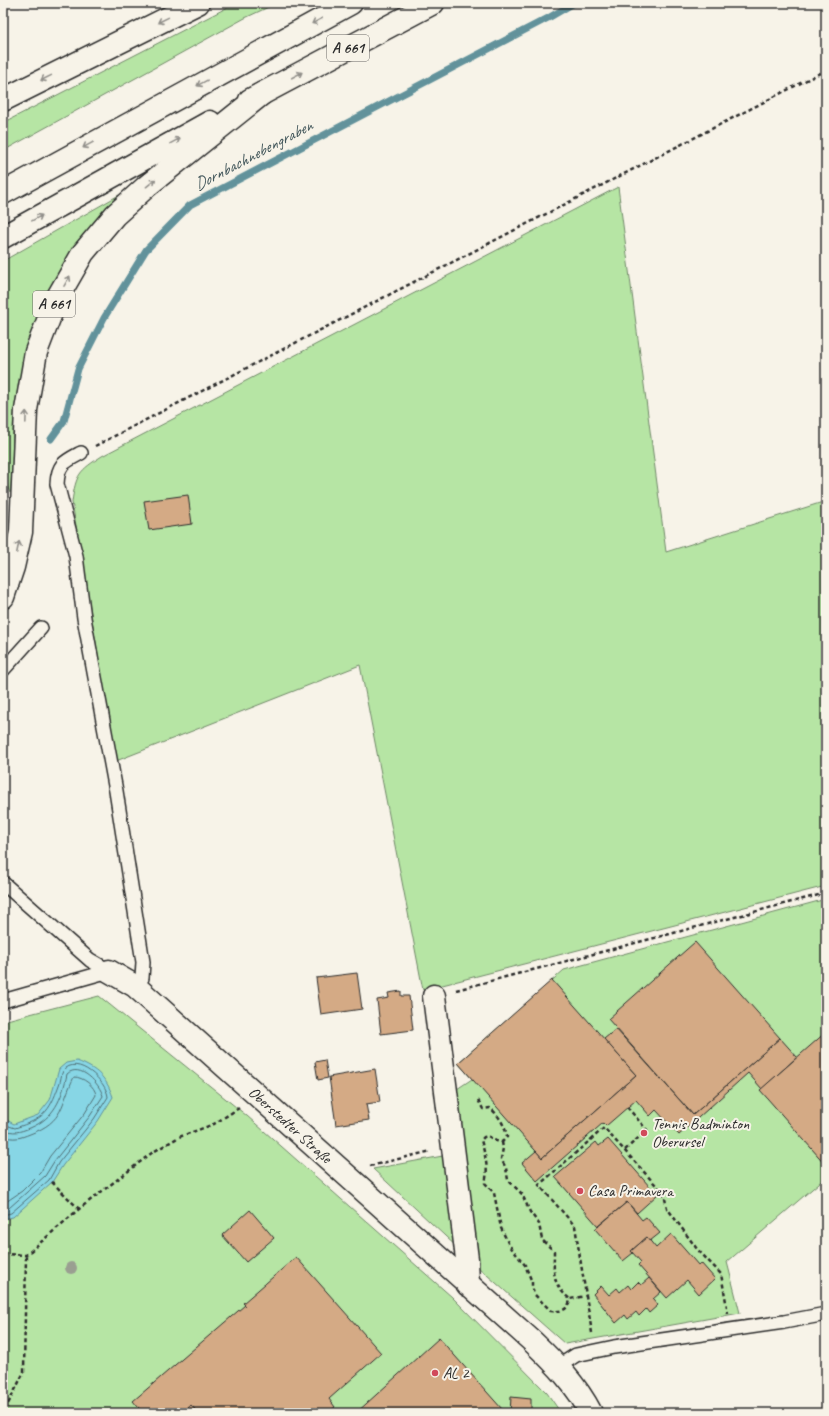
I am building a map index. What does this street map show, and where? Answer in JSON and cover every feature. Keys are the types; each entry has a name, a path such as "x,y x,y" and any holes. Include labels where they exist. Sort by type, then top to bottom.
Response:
{"main road":[{"path":"3,100 198,3"},
{"name":"A 661","path":"3,193 351,3"},
{"name":"A 661","path":"3,237 263,93 433,3"},
{"name":"A 661","path":"3,597 13,567 21,532 26,410 32,374 36,352 56,300 83,253 115,215 147,186 263,93"},
{"name":"Oberstedter Straße","path":"109,970 135,986 559,1366 572,1382 592,1413"},
{"path":"434,996 467,1259 468,1285"}],"lane":[{"path":"81,453 64,462 58,471 57,484 76,556 84,618 116,791 142,962 142,978 135,986"},
{"path":"3,670 41,628"},
{"path":"3,882 90,960 109,970"},
{"path":"3,1001 109,970"},
{"path":"559,1366 576,1355 596,1351 826,1314"}],"path":[{"path":"81,453 826,70"},
{"path":"434,996 826,893"},
{"path":"478,1100 483,1110 490,1108 493,1111 507,1131 507,1137 502,1142 496,1142 488,1136 484,1137 482,1140 486,1154 485,1162 488,1172 485,1183 494,1193 501,1228 509,1245 525,1265 532,1282 534,1294 551,1311 559,1312 566,1309 570,1304 570,1299 556,1281 553,1268 554,1251 542,1240 539,1224 530,1212 522,1194 508,1180 506,1168 502,1159 502,1142"},
{"path":"625,1150 647,1130 627,1107"},
{"path":"3,1254 26,1255 79,1209 153,1152 179,1137 214,1124 237,1111"},
{"path":"596,1351 575,1226 539,1185 604,1128 664,1194 667,1208 697,1249 722,1274 731,1330"},
{"path":"342,1172 453,1146"},
{"path":"52,1182 79,1209"},
{"path":"3,1408 8,1404 24,1372 26,1255"},
{"path":"570,1299 586,1296"},
{"path":"3,1398 8,1404"}],"green space":[{"path":"236,3 277,3 245,18 3,151 3,123"},
{"path":"618,187 666,552 826,501 826,886 423,990 360,665 116,761 72,502 75,485 83,470 102,456"},
{"path":"119,195 74,248 50,290 31,335 24,358 15,406 10,493 3,475 3,261"},
{"name":"Tennis Badminton Oberursel","path":"826,899 826,1177 727,1262 740,1313 565,1344 478,1267 457,1089 472,1079 458,1063 564,970"},
{"path":"99,996 247,1116 452,1297 547,1393 561,1413 3,1413 3,1021"},
{"path":"448,1155 459,1249 373,1169"}],"water":[{"path":"77,1061 100,1074 113,1097 98,1121 63,1165 52,1182 13,1217 3,1219 3,1118 14,1124 38,1115 50,1100 59,1069 66,1063"}],"building":[{"path":"188,495 192,524 149,530 144,501"},
{"path":"695,942 780,1038 693,1115 608,1019"},
{"path":"357,973 362,1009 321,1015 316,978"},
{"path":"552,980 636,1075 542,1158 458,1063"},
{"path":"401,991 401,996 409,996 413,1030 381,1034 377,1000 389,998 388,993"},
{"path":"616,1029 693,1115 780,1038 797,1057 762,1089 748,1073 679,1135 656,1110 650,1116 636,1100 606,1126 603,1123 537,1181 522,1163 536,1151 542,1158 636,1075 604,1039"},
{"path":"826,1032 826,1165 760,1090"},
{"path":"325,1060 328,1078 318,1080 315,1062"},
{"path":"375,1069 380,1102 366,1104 369,1120 336,1125 329,1077"},
{"path":"608,1139 657,1195 637,1213 627,1202 598,1226 555,1177 596,1142 599,1146"},
{"path":"627,1202 642,1220 646,1217 660,1233 650,1241 647,1237 631,1251 633,1253 623,1261 595,1229"},
{"path":"250,1210 274,1238 246,1262 222,1235"},
{"path":"671,1234 699,1266 701,1263 715,1279 699,1294 687,1280 667,1298 638,1265 641,1262 631,1251 647,1237 656,1248"},
{"path":"296,1257 381,1353 329,1399 335,1407 328,1413 198,1413 191,1405 182,1413 143,1413 133,1401 245,1305 243,1303"},
{"path":"649,1278 661,1292 653,1299 658,1305 649,1313 646,1309 639,1316 636,1312 628,1319 625,1315 616,1323 593,1294 601,1286 609,1295 617,1288 620,1292 628,1285 631,1289 638,1282 641,1285"},
{"name":"AL 2","path":"439,1338 502,1409 501,1410 503,1413 356,1413"},
{"path":"511,1397 531,1399 531,1413 510,1413"},
{"path":"191,1405 198,1413 182,1413"}],"waterway":[{"name":"Dornbachnebengraben","path":"51,439 64,421 78,369 104,318 146,250 190,205 550,17 574,3"}],"place":[{"name":"Tennis Badminton Oberursel","path":"644,1133"},
{"name":"Casa Primavera","path":"580,1191"},
{"name":"AL 2","path":"435,1373"}]}
